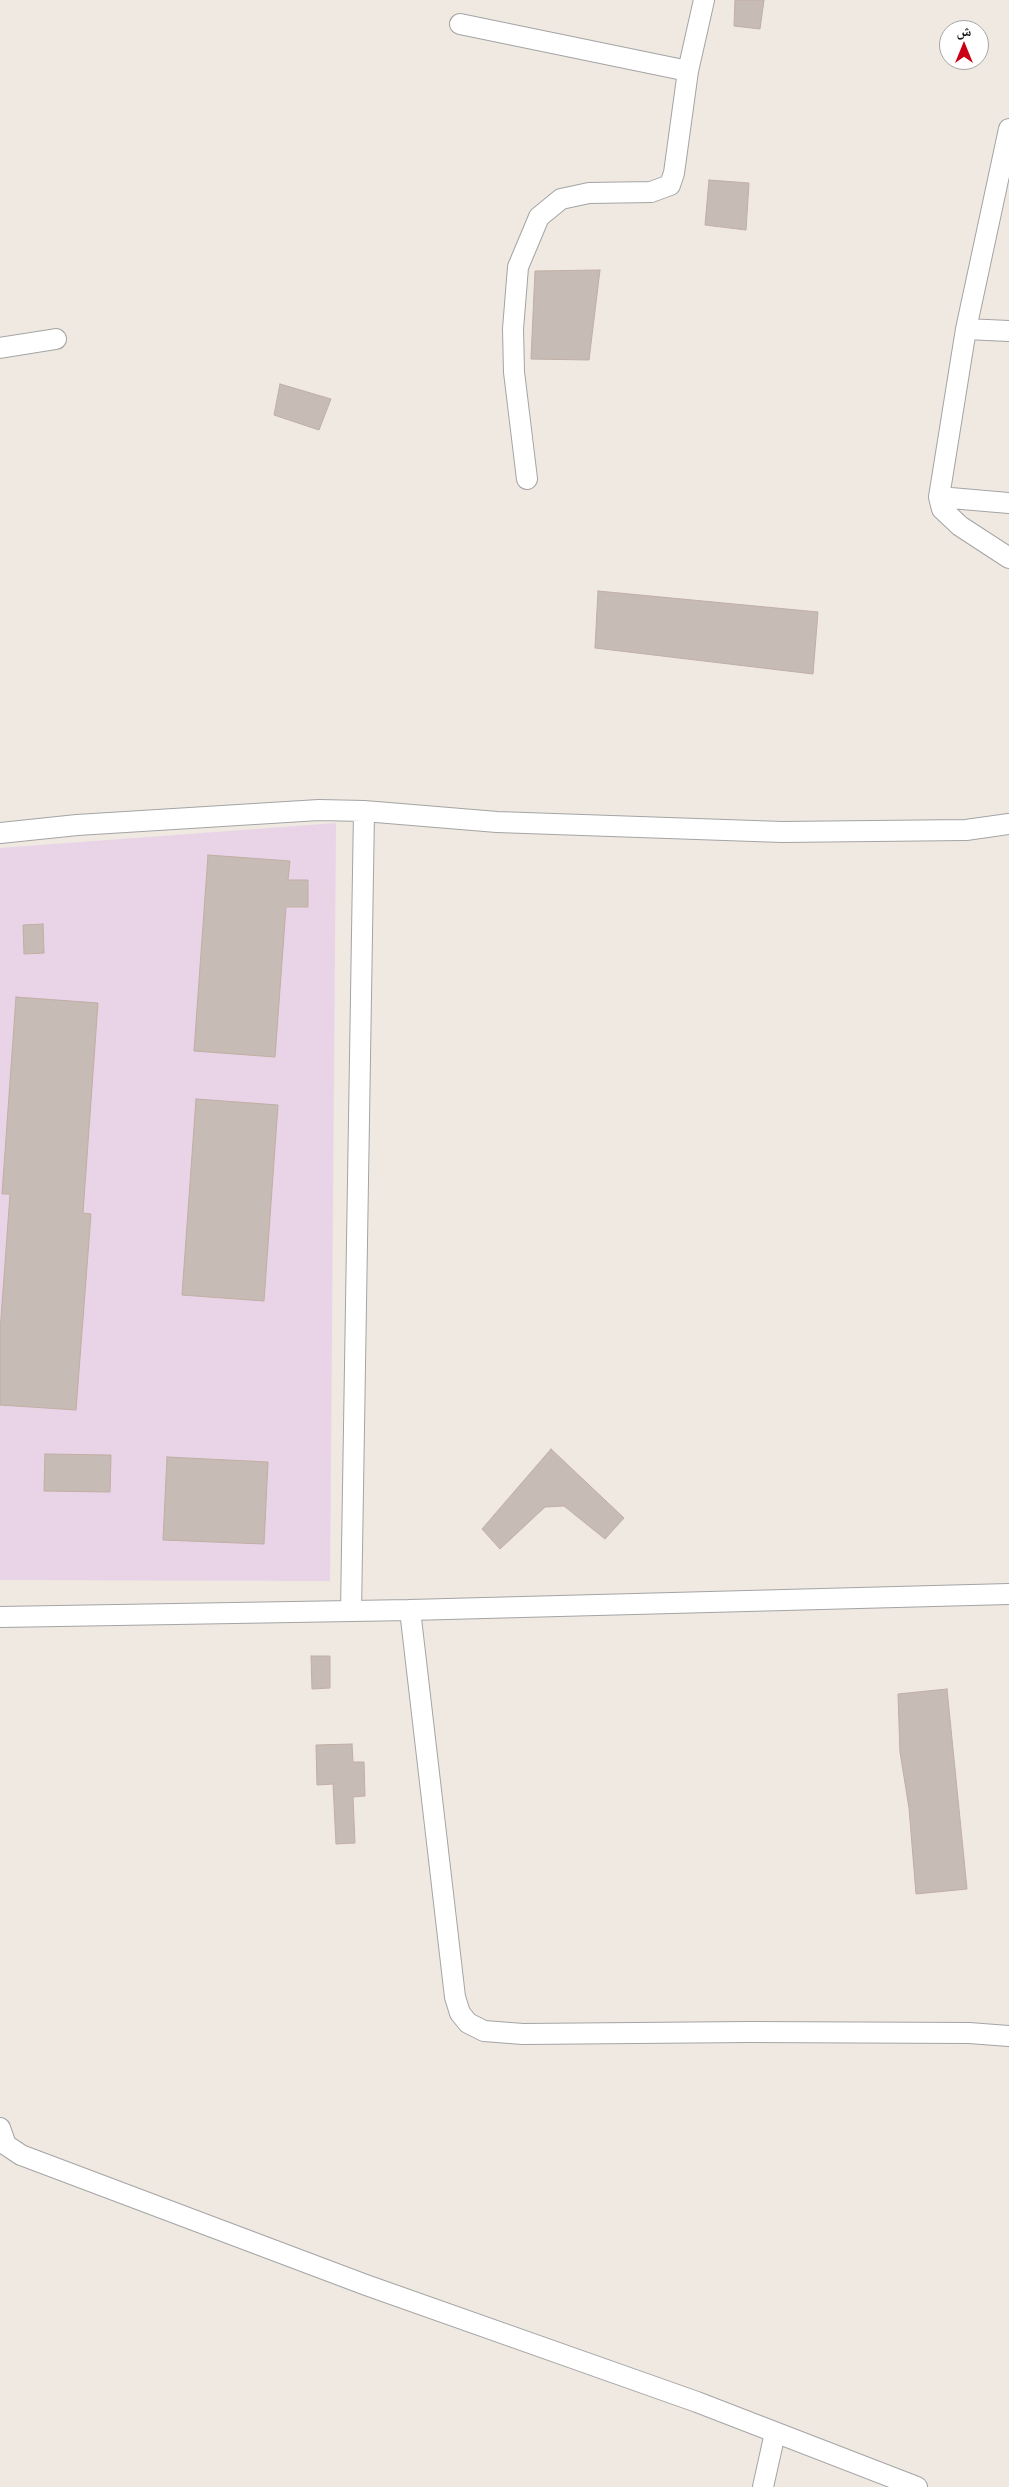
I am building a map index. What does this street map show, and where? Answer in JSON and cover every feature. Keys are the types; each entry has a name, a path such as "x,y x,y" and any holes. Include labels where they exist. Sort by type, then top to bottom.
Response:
{"street":[{"path":"527,479 514,372 513,329 518,267 539,217 562,199 590,193 651,192 670,185 674,173 688,71 704,0"},
{"path":"460,24 688,71"},
{"path":"1009,129 966,328 939,497 942,509 960,526 1009,558"},
{"path":"966,328 1009,331"},
{"path":"0,348 56,339"},
{"path":"939,497 1009,503"},
{"path":"0,833 77,825 318,810 364,811 497,822 782,832 966,830 1009,824"},
{"path":"351,1611 364,811"},
{"path":"0,1617 410,1610 1009,1594"},
{"path":"410,1610 455,1997 460,2013 468,2023 484,2030 523,2034 749,2032 969,2033 1009,2036"},
{"path":"0,2128 6,2145 21,2155 310,2264 582,2360 917,2487"},
{"path":"763,2487 775,2433"}],"shaded area":[{"path":"336,823 330,1581 0,1580 0,848"}],"building":[{"path":"735,0 764,0 760,29 734,26"},
{"path":"709,180 749,183 746,230 705,225"},
{"path":"600,270 589,360 531,359 535,271"},
{"path":"280,384 331,399 319,430 274,415"},
{"path":"598,591 818,612 813,674 595,648"},
{"path":"208,855 290,861 288,880 308,880 308,907 286,907 275,1057 194,1051"},
{"path":"43,924 44,953 24,954 23,925"},
{"path":"16,997 98,1003 83,1213 91,1214 76,1410 0,1405 0,1332 10,1194 2,1194"},
{"path":"196,1099 278,1105 264,1301 182,1295"},
{"path":"551,1449 624,1518 605,1539 564,1506 545,1507 500,1549 482,1529"},
{"path":"45,1454 111,1455 110,1492 44,1491"},
{"path":"167,1457 268,1462 264,1544 163,1540"},
{"path":"311,1656 330,1656 330,1688 312,1689"},
{"path":"947,1689 967,1889 916,1894 909,1808 900,1752 898,1694"},
{"path":"352,1744 353,1762 364,1762 365,1796 353,1797 355,1843 336,1844 333,1784 317,1785 316,1745"}]}
